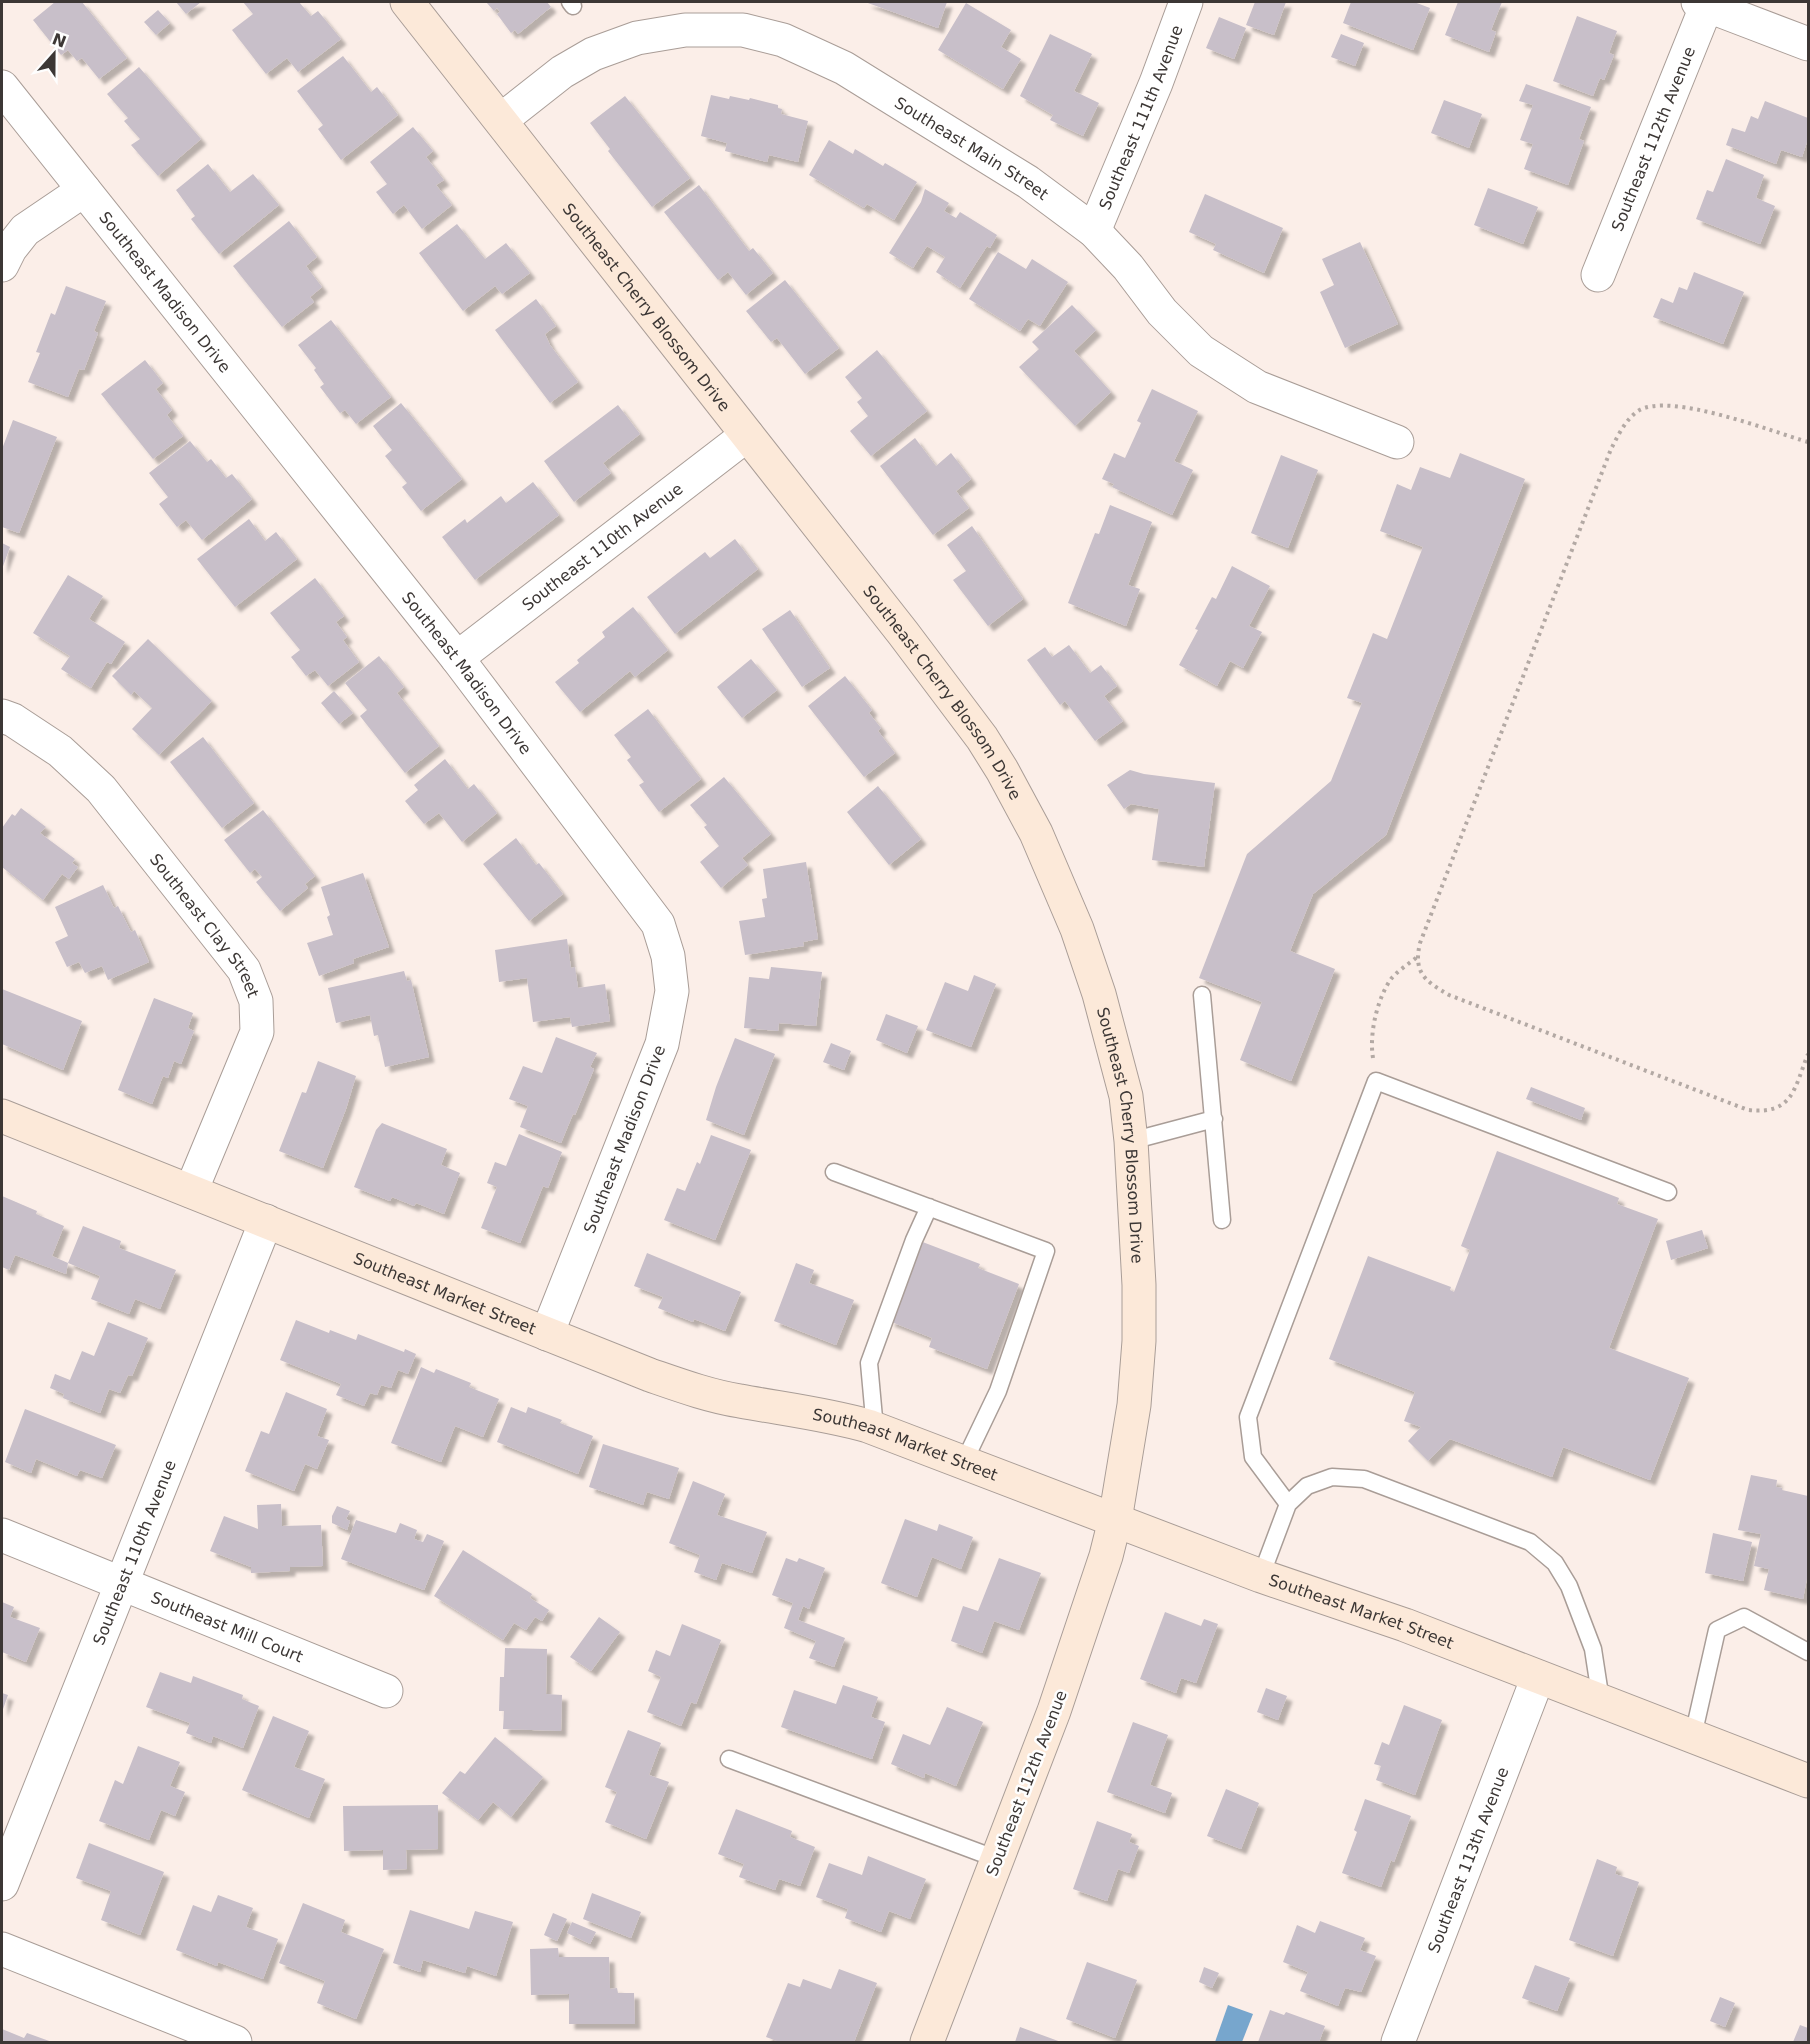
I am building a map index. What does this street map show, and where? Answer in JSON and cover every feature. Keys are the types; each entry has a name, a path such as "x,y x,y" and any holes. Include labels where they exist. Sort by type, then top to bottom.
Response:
{"main road":[{"name":"Southeast Cherry Blossom Drive","path":"407,2 951,695 982,738 1020,802 1057,879 1089,961 1121,1074 1131,1141 1139,1265 1138,1341 1134,1405 1115,1520"},
{"name":"Southeast Market Street","path":"2,1116 685,1387 740,1401 830,1416 875,1429 1260,1576 1405,1625 1809,1781"},
{"name":"Southeast 112th Avenue","path":"927,2043 1054,1711 1106,1556 1115,1520"}],"street":[{"name":"Southeast 111th Avenue","path":"1094,231 1156,83 1186,2"},
{"path":"1704,3 1809,44"},
{"name":"Southeast 112th Avenue","path":"1598,275 1704,3"},
{"name":"Southeast Main Street","path":"501,120 562,72 593,54 637,38 685,30 743,30 783,40 844,69 1028,182 1094,231 1128,267 1162,312 1200,351 1257,387 1397,442"},
{"name":"Southeast Madison Drive","path":"2,87 457,658 658,924 668,956 672,991 662,1044 547,1334"},
{"path":"2,265 10,249 25,230 84,190"},
{"name":"Southeast 110th Avenue","path":"457,658 747,435"},
{"name":"Southeast Clay Street","path":"2,716 13,720 60,752 101,789 244,970 256,1001 257,1032 191,1191"},
{"name":"Southeast 110th Avenue","path":"2,1884 266,1221"},
{"name":"Southeast Mill Court","path":"2,1535 386,1691"},
{"name":"Southeast 113th Avenue","path":"1398,2043 1538,1677"},
{"path":"2,1949 235,2043"}],"lane":[{"path":"1202,995 1222,1220"},
{"path":"1288,1504 1253,1457 1248,1417 1376,1082 1668,1192"},
{"path":"1131,1141 1214,1119"},
{"path":"834,1172 1046,1251 998,1391 963,1462"},
{"path":"875,1429 869,1363 914,1240 929,1207"},
{"path":"1260,1576 1288,1504 1307,1486 1332,1477 1364,1479 1530,1542 1555,1563 1569,1586 1593,1649 1601,1701"},
{"path":"1693,1736 1718,1630 1744,1617 1809,1652"},
{"path":"729,1759 997,1858"}],"path":[{"path":"1809,442 1714,413 1686,407 1656,405 1638,411 1624,425 1611,449 1420,943 1417,957 1420,972 1430,984 1449,995 1748,1110 1765,1112 1779,1108 1790,1098 1809,1054"},
{"path":"1376,1082 1371,1048 1376,1012 1392,979 1417,957"}],"water":[{"path":"1228,2005 1253,2014 1242,2042 1215,2042"}],"building":[{"path":"55,2 82,2 127,58 99,79 82,58 77,61 68,50 61,55 33,20"},
{"path":"176,2 201,2 186,14"},
{"path":"243,2 299,2 311,16 318,11 341,39 298,72 287,58 266,74 232,30 253,14"},
{"path":"486,2 547,2 551,7 518,34 515,30 511,33 497,14 500,12 497,8 494,11"},
{"path":"865,2 947,2 938,28"},
{"path":"1255,2 1286,2 1274,35 1246,25"},
{"path":"1351,2 1414,2 1430,8 1413,50 1343,23"},
{"path":"1458,2 1502,2 1491,30 1496,32 1489,52 1445,35"},
{"path":"966,3 1011,30 1001,47 1021,59 1003,89 938,50"},
{"path":"158,10 170,23 156,35 144,22"},
{"path":"1577,16 1617,31 1609,53 1614,55 1604,80 1600,78 1593,96 1553,81"},
{"path":"1219,17 1246,28 1234,59 1206,48"},
{"path":"1050,34 1092,54 1074,91 1099,103 1083,136 1050,120 1053,115 1020,96"},
{"path":"1341,34 1364,43 1355,66 1331,57"},
{"path":"343,56 371,92 377,87 398,115 341,160 318,129 323,125 297,91"},
{"path":"139,67 201,139 158,176 131,145 140,139 124,121 128,118 107,94"},
{"path":"1526,84 1591,107 1579,139 1584,141 1568,185 1524,169 1533,144 1520,140 1533,105 1519,101"},
{"path":"711,95 729,99 730,96 749,100 750,98 778,105 778,108 782,109 781,114 808,121 798,162 769,155 767,162 725,151 727,143 701,136"},
{"path":"625,96 690,178 652,207 608,151 610,149 590,123"},
{"path":"1444,100 1482,114 1469,148 1431,133"},
{"path":"1765,101 1808,118 1808,139 1802,157 1781,150 1776,164 1726,145 1732,128 1745,132 1751,116 1758,119"},
{"path":"413,127 433,151 426,157 444,180 436,185 452,205 422,229 404,205 393,214 376,192 387,184 370,162"},
{"path":"829,140 853,154 855,149 883,166 885,163 917,182 894,220 867,204 864,208 809,175"},
{"path":"1726,159 1764,175 1756,198 1775,206 1760,244 1696,219 1707,190 1713,192"},
{"path":"208,164 230,192 253,174 279,205 219,254 191,219 195,216 176,190"},
{"path":"699,185 749,251 753,248 773,273 746,295 728,272 718,280 664,212"},
{"path":"1488,188 1538,207 1523,244 1474,225"},
{"path":"925,189 949,203 944,211 956,218 960,212 997,235 990,248 987,246 960,288 936,272 945,257 927,246 913,268 889,253 921,202"},
{"path":"1205,194 1283,228 1264,273 1213,250 1216,244 1189,232"},
{"path":"289,221 317,257 306,266 322,287 310,297 314,302 282,327 233,266"},
{"path":"457,224 485,259 506,243 530,273 502,294 495,286 463,311 419,253"},
{"path":"1360,242 1398,324 1345,348 1320,292 1334,285 1322,259"},
{"path":"998,252 1026,269 1032,259 1068,282 1040,326 1028,319 1020,331 969,299"},
{"path":"1694,272 1744,292 1723,344 1653,317 1661,298 1673,303 1679,287 1687,290"},
{"path":"785,280 839,348 805,374 777,338 771,342 746,311"},
{"path":"66,286 106,301 94,331 98,333 84,370 79,369 68,397 28,382 40,353 36,352 51,313 55,315"},
{"path":"536,299 556,326 545,334 550,345 578,382 550,403 495,330"},
{"path":"1072,305 1096,330 1074,351 1111,392 1075,426 1019,367 1039,349 1032,342"},
{"path":"331,320 391,397 356,424 345,410 340,413 320,387 324,384 314,370 316,368 298,345"},
{"path":"877,350 927,411 871,456 850,431 868,416 857,402 862,398 845,377"},
{"path":"145,360 163,383 156,389 172,410 167,415 183,436 153,459 101,394"},
{"path":"1152,389 1198,411 1174,461 1193,470 1172,515 1112,487 1114,484 1102,479 1114,453 1125,458 1141,423 1137,421"},
{"path":"401,403 462,479 421,511 402,487 407,483 385,456 392,450 373,426"},
{"path":"618,405 640,434 603,463 611,473 574,502 544,461"},
{"path":"13,420 57,437 19,533 2,527 2,449"},
{"path":"915,438 936,466 951,453 971,479 956,491 969,508 933,535 880,466"},
{"path":"190,441 207,462 211,459 226,478 232,474 252,499 202,540 186,520 177,527 159,504 168,497 149,473"},
{"path":"1460,453 1525,479 1386,835 1313,894 1290,951 1335,969 1291,1081 1240,1060 1262,1002 1199,978 1247,854 1331,781 1362,703 1347,698 1373,633 1387,639 1423,547 1380,531 1397,484 1411,490 1420,467 1450,478"},
{"path":"1281,455 1318,470 1288,548 1251,533"},
{"path":"533,482 559,515 475,580 442,537 465,519 467,523 501,496 506,503"},
{"path":"1110,505 1152,522 1128,585 1140,589 1126,626 1068,603 1095,533 1099,534"},
{"path":"249,519 265,541 276,532 297,559 235,607 197,559"},
{"path":"972,526 1023,599 988,626 953,580 966,571 947,545"},
{"path":"735,539 758,569 675,634 647,597 705,552 710,558"},
{"path":"2,543 10,547 2,569"},
{"path":"1232,566 1270,586 1249,626 1262,632 1243,668 1230,661 1217,686 1179,665 1198,630 1195,629 1212,597 1216,599"},
{"path":"68,575 103,596 89,619 125,642 111,664 107,662 91,688 61,669 70,656 33,633"},
{"path":"315,578 344,616 336,622 347,637 343,640 359,662 328,686 315,670 306,676 291,657 300,650 270,613"},
{"path":"633,607 668,650 635,677 630,671 580,712 555,682 579,663 577,660 605,637 602,632"},
{"path":"790,610 830,668 802,687 762,629"},
{"path":"148,639 212,701 159,755 132,729 152,708 134,691 131,695 112,676"},
{"path":"1069,645 1090,673 1101,665 1117,686 1104,696 1123,721 1095,741 1065,701 1060,705 1027,660 1045,647 1052,657"},
{"path":"379,656 404,687 397,693 439,746 405,773 360,716 367,710 345,683"},
{"path":"751,659 777,690 742,718 717,687"},
{"path":"845,676 872,710 869,713 881,728 878,731 895,753 864,777 808,706"},
{"path":"334,691 353,713 339,724 321,703"},
{"path":"648,709 701,779 659,812 639,785 644,782 627,760 631,757 614,735"},
{"path":"203,737 254,803 222,828 170,762"},
{"path":"445,759 468,789 474,784 497,813 462,842 439,813 424,824 405,801 418,790 414,785"},
{"path":"1130,770 1144,774 1215,783 1204,867 1152,860 1159,809 1131,804 1124,809 1107,785"},
{"path":"724,777 771,834 742,858 748,865 721,888 700,862 719,846 704,827 707,825 690,805"},
{"path":"878,786 921,839 889,865 847,812"},
{"path":"21,808 46,827 40,833 75,859 72,863 78,867 69,879 62,874 43,900 2,867 2,828 12,814 15,816"},
{"path":"263,810 315,876 305,884 308,888 280,911 256,882 262,877 255,869 250,873 224,840"},
{"path":"516,838 536,865 539,863 563,894 529,921 483,864"},
{"path":"806,862 818,939 803,942 804,946 745,955 739,921 765,917 762,899 767,898 763,869"},
{"path":"363,873 389,947 353,959 354,963 319,976 307,943 333,935 327,917 330,915 321,887"},
{"path":"103,885 114,908 118,906 131,932 135,930 149,962 108,980 102,966 85,973 79,962 67,967 55,942 68,936 55,907"},
{"path":"567,939 571,968 575,967 578,988 605,984 610,1021 572,1027 570,1017 533,1022 527,978 499,982 495,950"},
{"path":"771,967 822,972 816,1026 779,1023 778,1031 744,1028 749,977 769,979"},
{"path":"404,971 407,981 411,980 429,1057 385,1067 378,1035 374,1036 370,1015 336,1023 328,988"},
{"path":"974,975 996,984 971,1047 926,1030 945,982 968,991"},
{"path":"2,989 82,1021 63,1070 2,1044"},
{"path":"154,998 193,1013 188,1028 194,1031 181,1064 174,1061 168,1078 163,1076 152,1104 118,1090"},
{"path":"886,1014 918,1026 907,1053 876,1040"},
{"path":"556,1037 597,1053 590,1067 594,1069 561,1143 520,1127 528,1106 509,1099 523,1066 542,1073"},
{"path":"735,1038 775,1054 744,1135 706,1120"},
{"path":"831,1043 851,1051 844,1070 823,1062"},
{"path":"318,1061 356,1076 323,1168 279,1151 302,1092 306,1093"},
{"path":"1531,1087 1585,1108 1581,1120 1526,1099"},
{"path":"382,1123 447,1149 441,1165 460,1173 444,1214 392,1197 390,1201 354,1187 376,1130"},
{"path":"519,1134 562,1152 548,1188 543,1186 520,1243 481,1228 497,1187 487,1183 495,1162 506,1166"},
{"path":"711,1135 751,1150 715,1240 664,1220 677,1188 685,1191 697,1162 700,1164"},
{"path":"1497,1151 1619,1198 1617,1204 1658,1219 1609,1348 1689,1378 1650,1480 1563,1447 1552,1477 1450,1439 1428,1461 1408,1441 1421,1427 1404,1421 1415,1392 1329,1359 1368,1256 1451,1287 1450,1290 1454,1292 1470,1250 1461,1246"},
{"path":"2,1196 64,1226 52,1256 68,1263 66,1274 15,1255 9,1270 2,1267"},
{"path":"83,1226 121,1241 119,1248 176,1270 160,1309 135,1299 129,1314 91,1299 100,1276 68,1263"},
{"path":"1702,1230 1708,1248 1671,1260 1666,1241"},
{"path":"920,1241 980,1264 978,1268 1019,1284 987,1369 929,1347 932,1338 889,1321"},
{"path":"647,1253 741,1292 725,1331 694,1319 693,1322 658,1308 663,1297 634,1286"},
{"path":"796,1263 814,1270 809,1283 854,1300 836,1345 774,1321"},
{"path":"296,1320 329,1333 330,1330 356,1340 358,1334 404,1352 405,1349 416,1354 408,1374 398,1370 391,1388 381,1385 377,1395 370,1393 364,1406 336,1395 341,1384 280,1360"},
{"path":"108,1322 148,1338 132,1376 128,1375 120,1393 109,1389 100,1413 63,1398 64,1394 50,1388 55,1374 70,1380 82,1351 94,1356"},
{"path":"421,1367 434,1373 436,1369 471,1383 469,1387 499,1399 483,1437 455,1426 441,1462 391,1443"},
{"path":"286,1392 327,1409 317,1436 329,1440 317,1469 305,1464 294,1491 245,1471 261,1431 269,1434"},
{"path":"511,1407 526,1413 528,1407 562,1420 560,1423 593,1436 578,1474 497,1442"},
{"path":"25,1409 116,1445 102,1478 80,1470 77,1476 36,1459 31,1473 5,1462"},
{"path":"603,1444 679,1468 669,1499 647,1492 643,1505 589,1487"},
{"path":"1751,1475 1777,1480 1776,1487 1808,1496 1808,1573 1803,1599 1764,1590 1769,1569 1754,1566 1761,1534 1738,1530"},
{"path":"693,1481 725,1494 717,1515 767,1532 752,1573 722,1563 716,1580 694,1572 700,1555 669,1543"},
{"path":"281,1504 282,1526 321,1525 323,1566 290,1567 290,1571 251,1573 251,1567 210,1551 224,1516 258,1529 257,1505"},
{"path":"337,1506 350,1511 346,1519 350,1521 347,1530 332,1523 332,1516"},
{"path":"905,1519 937,1531 939,1524 973,1537 961,1569 932,1557 917,1597 881,1583"},
{"path":"356,1520 396,1533 400,1523 417,1530 414,1539 423,1542 427,1534 444,1541 424,1590 341,1559"},
{"path":"1713,1533 1752,1542 1743,1581 1705,1573"},
{"path":"463,1550 532,1594 530,1598 549,1610 542,1621 535,1617 526,1630 514,1623 503,1640 434,1596"},
{"path":"786,1558 797,1562 799,1558 825,1568 809,1609 803,1606 798,1620 845,1638 834,1667 809,1658 816,1641 784,1628 793,1603 772,1595"},
{"path":"999,1558 1041,1573 1019,1630 994,1621 982,1653 951,1641 963,1606 978,1611"},
{"path":"2,1602 14,1607 10,1617 40,1628 26,1662 2,1652"},
{"path":"1165,1612 1201,1626 1204,1619 1218,1624 1196,1683 1181,1678 1176,1693 1140,1679"},
{"path":"599,1617 620,1632 591,1671 570,1657"},
{"path":"682,1624 721,1640 696,1704 691,1702 681,1726 647,1712 661,1677 648,1671 656,1650 670,1656"},
{"path":"505,1648 547,1649 546,1694 562,1695 561,1731 503,1729 504,1711 499,1711 500,1677 504,1677"},
{"path":"160,1672 191,1683 193,1676 243,1695 242,1699 259,1706 243,1748 213,1736 211,1743 186,1733 190,1723 146,1707"},
{"path":"843,1685 878,1697 871,1717 885,1722 872,1759 781,1727 794,1690 836,1704"},
{"path":"1266,1688 1287,1696 1278,1720 1257,1712"},
{"path":"2,1693 8,1695 2,1712"},
{"path":"1404,1705 1442,1720 1415,1795 1376,1780 1381,1766 1374,1764 1382,1742 1389,1745"},
{"path":"947,1707 983,1722 956,1786 925,1773 924,1778 891,1764 903,1734 930,1745"},
{"path":"273,1716 309,1731 294,1767 325,1779 309,1818 242,1790"},
{"path":"1133,1722 1168,1735 1150,1785 1172,1793 1165,1813 1107,1792"},
{"path":"628,1730 661,1743 649,1775 669,1782 646,1839 605,1822 617,1792 605,1787"},
{"path":"495,1737 543,1777 511,1817 493,1802 478,1820 442,1793 460,1771 465,1774"},
{"path":"138,1746 180,1762 170,1786 185,1792 175,1816 161,1810 149,1840 99,1821 115,1780 123,1784"},
{"path":"1226,1789 1259,1803 1241,1849 1207,1836"},
{"path":"1365,1799 1411,1816 1394,1862 1391,1860 1381,1887 1342,1873 1357,1832 1354,1830"},
{"path":"438,1805 438,1849 406,1850 407,1869 383,1870 383,1850 344,1851 343,1806"},
{"path":"736,1809 792,1831 790,1837 815,1847 800,1886 779,1879 775,1890 739,1877 744,1864 718,1854"},
{"path":"1097,1821 1132,1834 1129,1842 1139,1846 1129,1873 1118,1869 1107,1901 1073,1889"},
{"path":"89,1843 164,1872 140,1935 101,1920 111,1891 76,1878"},
{"path":"868,1856 926,1879 910,1919 889,1911 881,1932 845,1918 848,1909 816,1897 829,1863 862,1875"},
{"path":"1597,1859 1617,1867 1615,1874 1639,1882 1613,1956 1569,1940"},
{"path":"592,1893 641,1912 631,1938 583,1919"},
{"path":"218,1895 253,1908 246,1927 278,1939 263,1979 218,1962 217,1966 176,1950 193,1905 211,1912"},
{"path":"303,1903 345,1920 341,1932 384,1949 356,2019 317,2003 325,1981 279,1963"},
{"path":"410,1910 469,1929 475,1911 513,1922 496,1976 467,1966 465,1973 423,1960 420,1972 393,1963"},
{"path":"553,1913 567,1919 557,1941 544,1935"},
{"path":"1320,1921 1365,1938 1360,1950 1376,1956 1361,1992 1345,1988 1338,2006 1300,1991 1308,1972 1283,1962 1297,1925 1315,1933"},
{"path":"572,1922 596,1932 590,1944 567,1933"},
{"path":"558,1948 559,1957 609,1957 610,1989 617,1988 618,1993 634,1993 635,2024 569,2024 569,1994 531,1995 530,1949"},
{"path":"1087,1962 1137,1980 1115,2038 1066,2019"},
{"path":"1535,1965 1570,1978 1557,2011 1522,1998"},
{"path":"1204,1967 1219,1973 1212,1988 1199,1982"},
{"path":"839,1969 877,1983 854,2042 780,2042 766,2037 788,1983 800,1987 803,1979 831,1989"},
{"path":"1720,1997 1735,2003 1725,2027 1710,2021"},
{"path":"1270,2010 1284,2015 1286,2012 1325,2026 1319,2042 1258,2042"},
{"path":"1800,2025 1808,2028 1808,2042 1793,2042"},
{"path":"1020,2027 1061,2042 1015,2042"},
{"path":"2,2029 24,2038 27,2033 52,2042 2,2042"}]}
